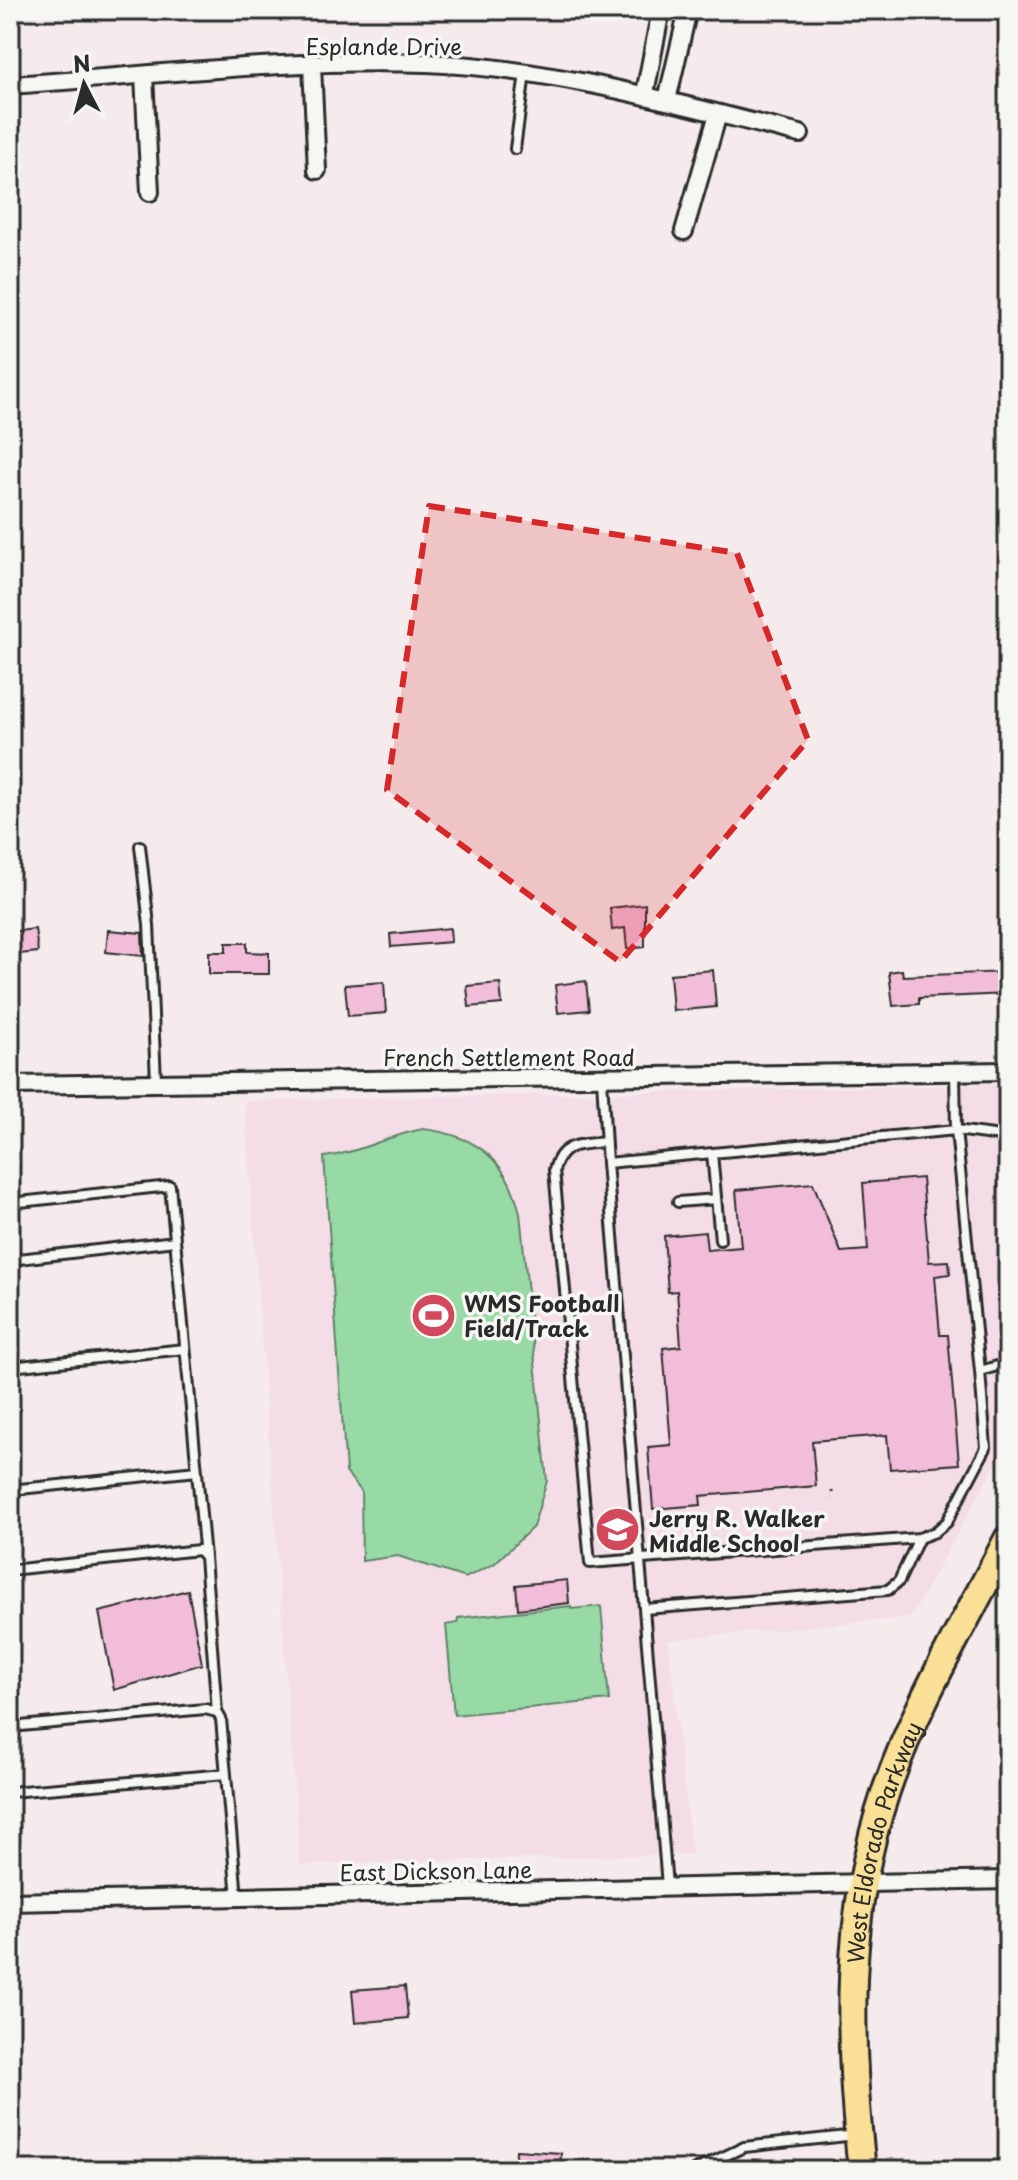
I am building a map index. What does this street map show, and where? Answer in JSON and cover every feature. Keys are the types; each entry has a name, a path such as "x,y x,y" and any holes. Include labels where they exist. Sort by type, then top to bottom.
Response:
{"main road":[{"name":"West Eldorado Parkway","path":"862,2170 851,2052 851,1967 862,1885 886,1793 914,1721 1008,1539"}],"street":[{"path":"645,93 661,10"},
{"path":"667,100 688,10"},
{"path":"654,43 678,49"},
{"name":"Esplande Drive","path":"10,85 312,66 426,63 525,73 645,93 800,134"},
{"path":"312,66 317,170"},
{"path":"144,76 150,192"},
{"path":"684,231 718,114"},
{"name":"French Settlement Road","path":"10,1085 1008,1071"},
{"name":"East Dickson Lane","path":"10,1902 1008,1880"}],"lane":[{"path":"515,149 525,73"},
{"path":"140,846 149,925 156,1081"},
{"path":"605,1142 568,1146 558,1156 554,1170 590,1563 919,1538 935,1532 947,1522 986,1448 956,1130 955,1072"},
{"path":"602,1078 667,1886"},
{"path":"607,1163 956,1130 1008,1137"},
{"path":"712,1153 720,1240"},
{"path":"10,1203 170,1186 217,1712 221,1719 237,1897"},
{"path":"678,1202 716,1199"},
{"path":"10,1260 175,1241"},
{"path":"10,1367 185,1349"},
{"path":"980,1371 1008,1363"},
{"path":"10,1490 197,1471"},
{"path":"644,1609 888,1590 899,1581 919,1538"},
{"path":"10,1570 199,1550 205,1557"},
{"path":"10,1727 205,1709 217,1712"},
{"path":"10,1792 226,1774"},
{"path":"695,2170 744,2147 858,2135"}],"path":[{"path":"832,1491 833,1499"}],"highlighted area":[{"path":"429,506 737,553 808,740 620,962 387,790"}],"shaded area":[{"name":"Jerry R. Walker Middle School","path":"1008,1084 1008,1442 911,1617 668,1640 692,1854 300,1865 244,1101"}],"green space":[{"name":"WMS Football Field/Track","path":"423,1129 459,1137 487,1153 507,1178 515,1194 520,1213 547,1481 533,1527 494,1564 465,1578 398,1556 362,1561 361,1491 346,1472 324,1157"},
{"path":"571,1606 571,1609 601,1606 609,1700 454,1715 446,1625 457,1623 458,1618"}],"building":[{"path":"645,904 645,947 627,949 625,928 612,930 610,908"},
{"path":"450,928 451,942 391,947 390,934"},
{"path":"35,929 38,952 10,955 10,932"},
{"path":"108,930 142,933 143,956 106,952"},
{"path":"226,943 247,943 247,952 269,953 269,974 209,974 209,952 226,952"},
{"path":"713,970 716,1007 673,1011 670,974"},
{"path":"902,970 903,976 1008,972 1008,994 919,998 919,1004 893,1006 889,972"},
{"path":"586,981 589,1010 558,1013 555,985"},
{"path":"384,982 386,1013 348,1016 345,985"},
{"path":"500,983 502,1004 469,1007 467,986"},
{"name":"Jerry R. Walker Middle School","path":"922,1178 929,1262 949,1261 950,1274 935,1276 940,1335 948,1335 959,1464 890,1469 887,1435 812,1441 816,1486 700,1496 701,1505 653,1509 648,1447 671,1445 663,1348 681,1346 677,1291 668,1292 664,1236 705,1232 707,1250 741,1247 736,1190 813,1183 841,1252 868,1250 863,1183"},
{"path":"567,1580 569,1603 518,1609 516,1585"},
{"path":"188,1590 202,1664 114,1690 99,1612"},
{"path":"405,1986 408,2018 355,2023 352,1990"},
{"path":"516,2150 561,2153 560,2170 515,2170"}],"place":[{"name":"WMS Football Field/Track","path":"433,1315"},
{"name":"Jerry R. Walker Middle School","path":"618,1530"}]}
